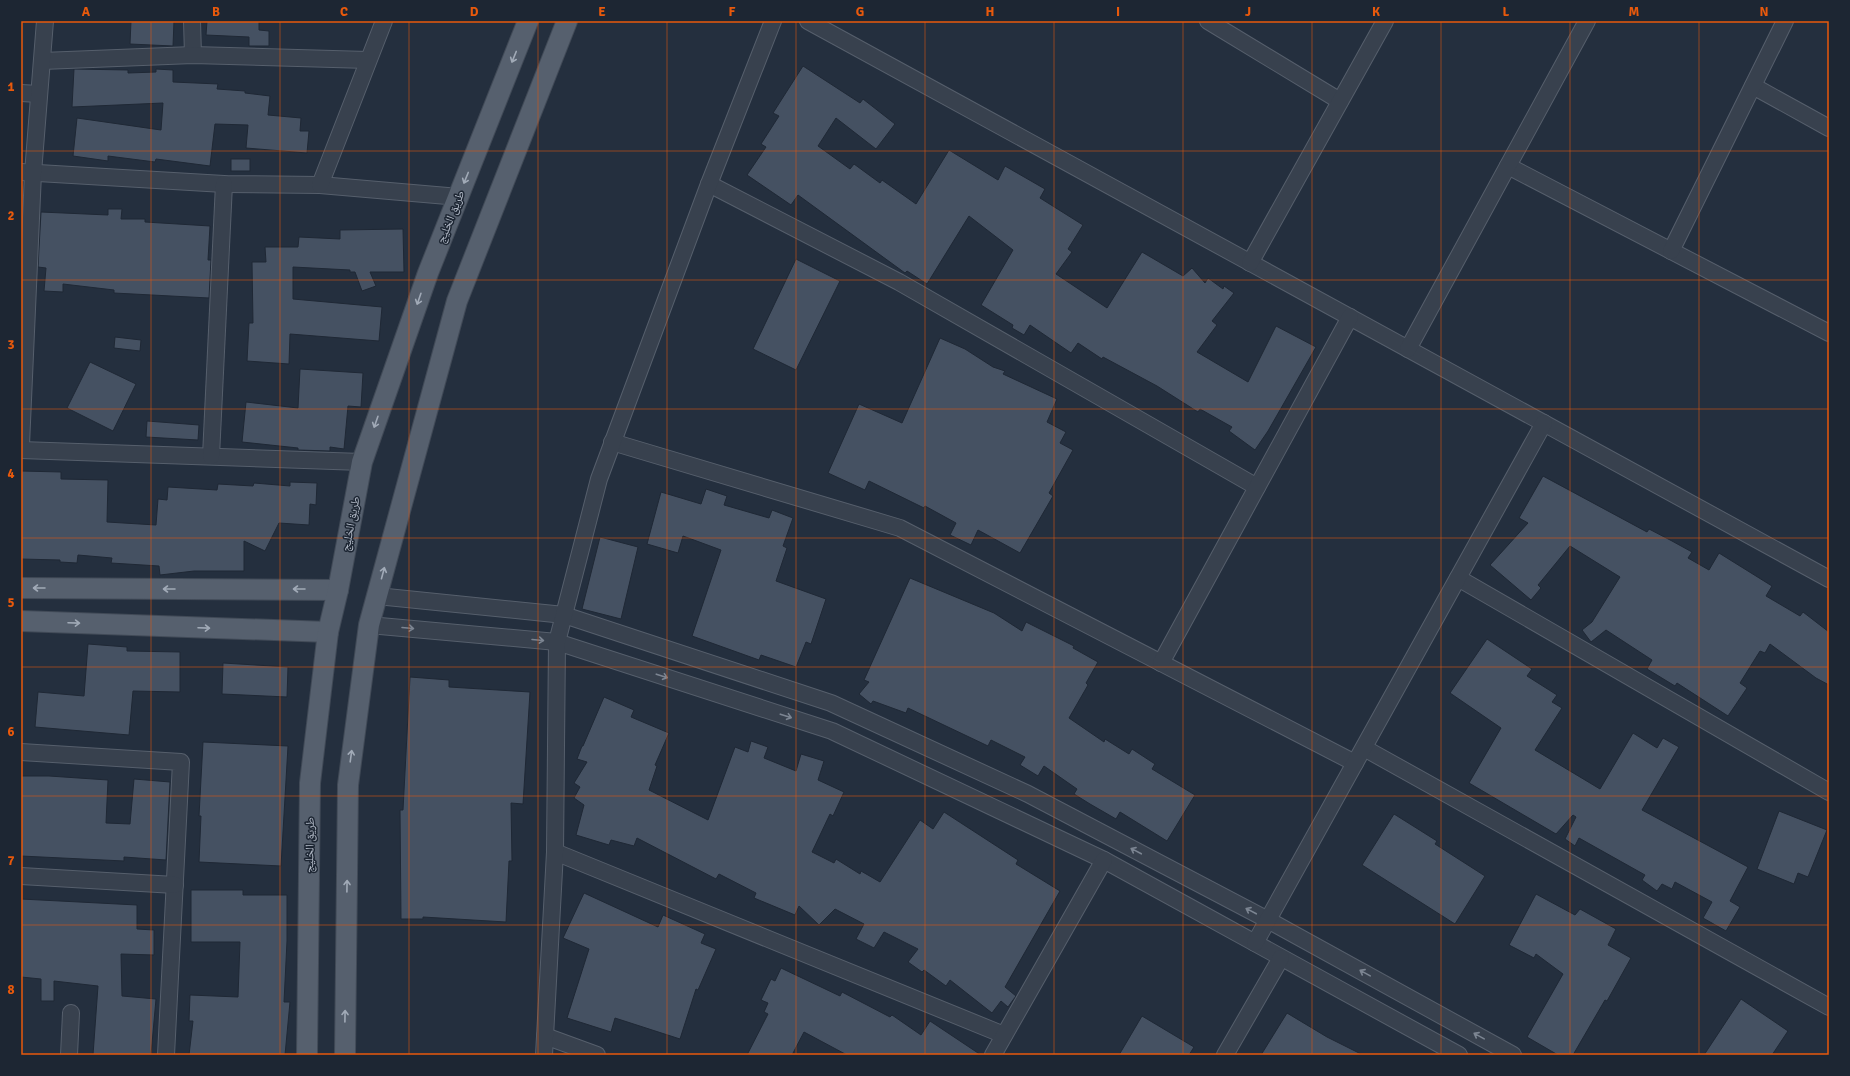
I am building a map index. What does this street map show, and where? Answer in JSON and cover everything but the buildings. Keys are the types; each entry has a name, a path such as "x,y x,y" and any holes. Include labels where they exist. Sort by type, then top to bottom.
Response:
{"main road":[{"name":"طريق الخليج","path":"306,1055 310,783 328,632 338,590 362,462 428,273 528,21"},
{"path":"345,1055 348,785 369,625 457,301 567,21"},
{"path":"21,588 338,590"},
{"path":"21,621 328,632"}],"street":[{"path":"21,445 27,173 39,94 44,21"},
{"path":"192,21 193,54"},
{"path":"320,185 384,21"},
{"path":"544,1055 555,852 557,642 599,479 709,184 773,21"},
{"path":"808,21 1829,579"},
{"path":"1208,21 1340,101"},
{"path":"1250,263 1385,21"},
{"path":"1408,349 1587,21"},
{"path":"1671,251 1785,21"},
{"path":"42,61 193,54 368,60"},
{"path":"1753,86 1829,128"},
{"path":"21,93 39,94"},
{"path":"1508,166 1829,333"},
{"path":"27,173 224,184 320,185 459,197"},
{"path":"211,456 224,184"},
{"path":"709,184 899,282 1257,487"},
{"path":"1161,663 1350,317"},
{"path":"1255,943 1544,423"},
{"path":"612,442 900,528 1355,763"},
{"path":"21,450 362,462"},
{"path":"1458,578 1829,792"},
{"path":"377,596 564,615 831,703 1028,794 1268,920 1513,1055"},
{"path":"369,625 557,642 832,731 1104,860 1459,1055"},
{"path":"1364,748 1829,1007"},
{"path":"21,752 181,762 166,1055"},
{"path":"555,852 1004,1035"},
{"path":"993,1055 1104,860"},
{"path":"21,876 175,886"},
{"path":"1225,1055 1281,958"},
{"path":"69,1055 71,1013"},
{"path":"545,1036 597,1055"}]}
